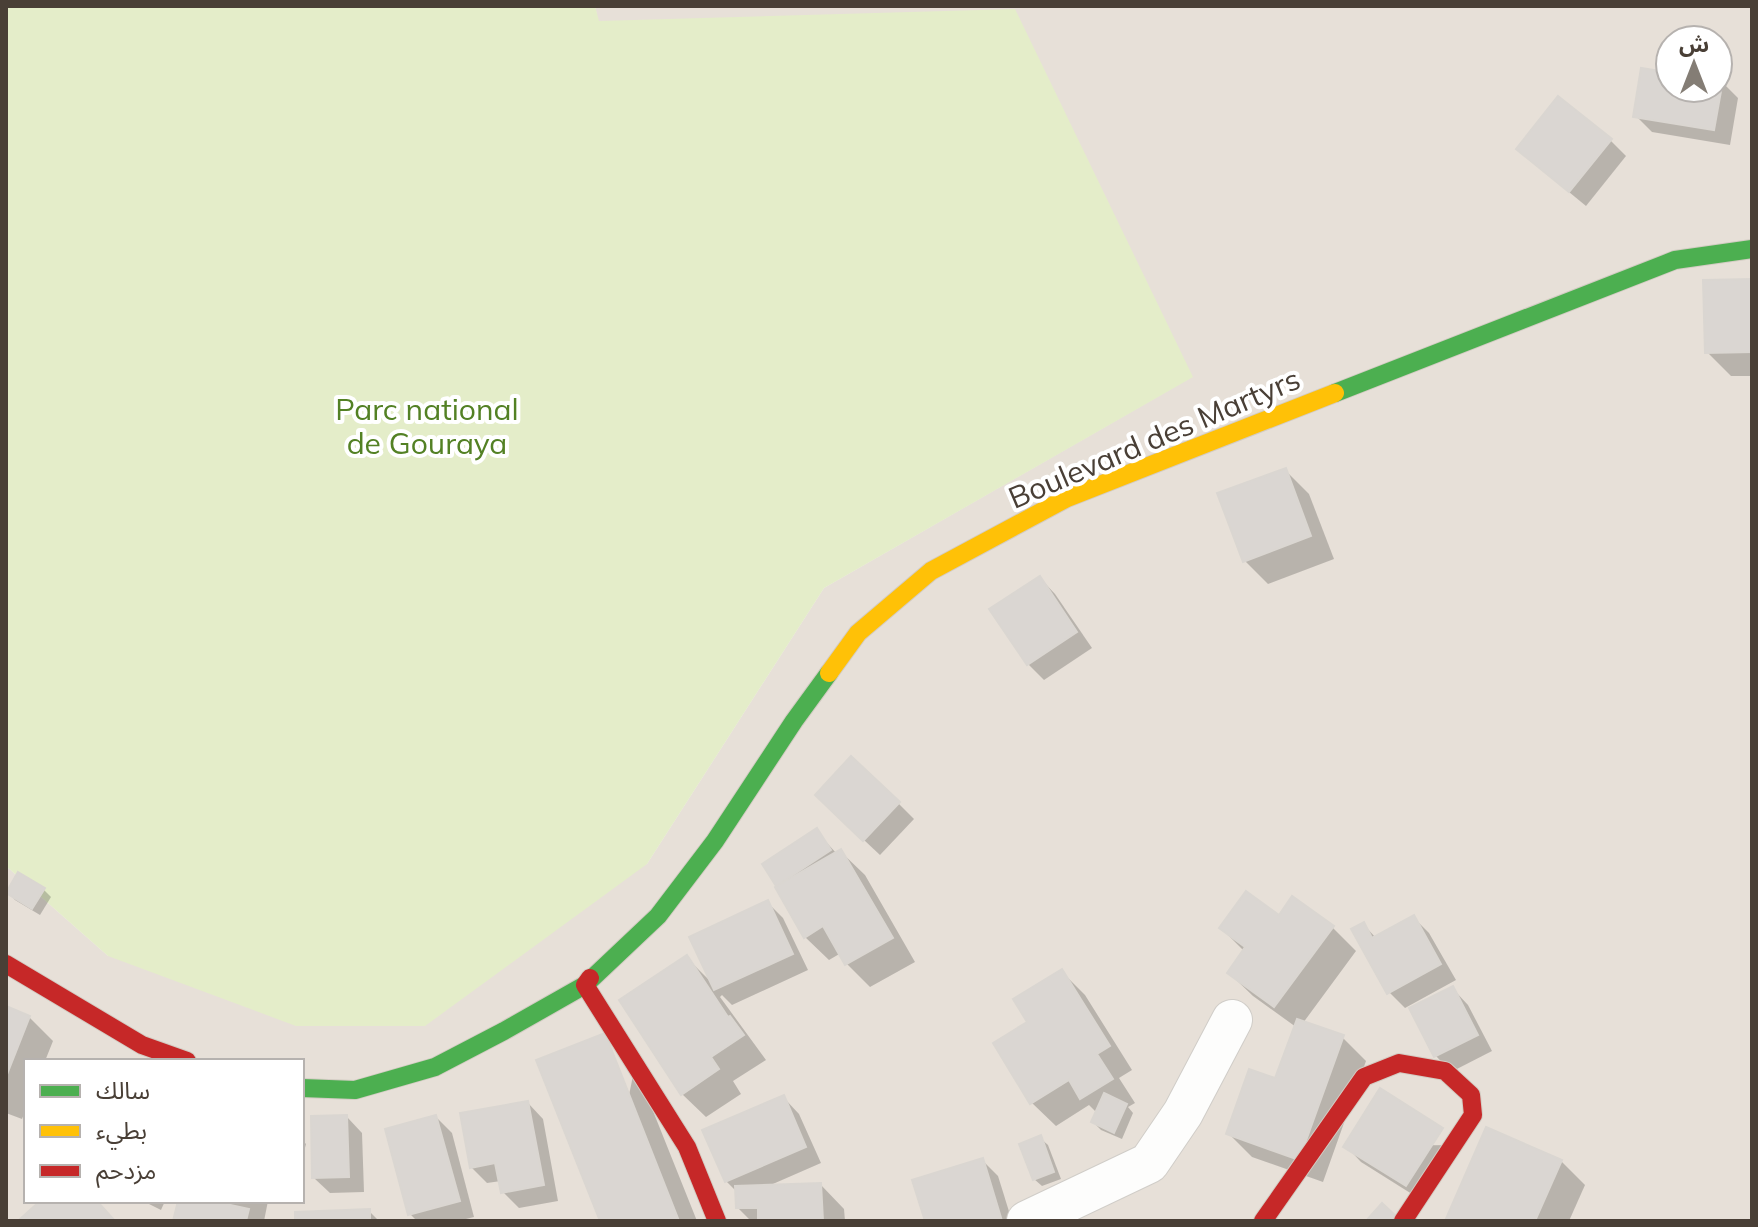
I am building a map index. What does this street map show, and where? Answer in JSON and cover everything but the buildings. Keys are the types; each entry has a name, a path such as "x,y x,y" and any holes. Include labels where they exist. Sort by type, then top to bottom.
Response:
{"main road":[{"name":"Boulevard des Martyrs","path":"304,1088 355,1090 435,1067 588,982 658,916 715,841 794,721 858,633 931,571 1067,498 1675,260 1752,249"},
{"path":"6,964 142,1045 181,1059"},
{"path":"588,982 687,1147 717,1221"},
{"path":"1263,1221 1364,1077 1399,1063 1445,1071 1471,1095 1473,1115 1403,1221"}],"street":[{"path":"1027,1221 1149,1163 1183,1113 1232,1020"}],"shaded area":[{"path":"595,6 1752,6 1752,1221 6,1221 6,866 108,956 647,864 824,588 1192,377 598,21"}],"green space":[{"name":"Parc national de Gouraya","path":"6,6 595,6 599,21 1015,9 1193,377 824,588 647,864 425,1026 296,1026 108,956 6,866"}],"traffic: fast":[{"path":"1335,393 1675,260 1752,249"},
{"path":"304,1088 355,1090 435,1067 585,985 658,916 715,841 829,673"}],"traffic: slow":[{"path":"829,673 858,633 931,571 1067,498 1335,393"}],"traffic: jam":[{"path":"6,964 142,1045 181,1059"},
{"path":"590,978 585,985 687,1147 717,1221"},
{"path":"1263,1221 1364,1077 1399,1063 1445,1071 1471,1095 1473,1115 1403,1221"}]}
